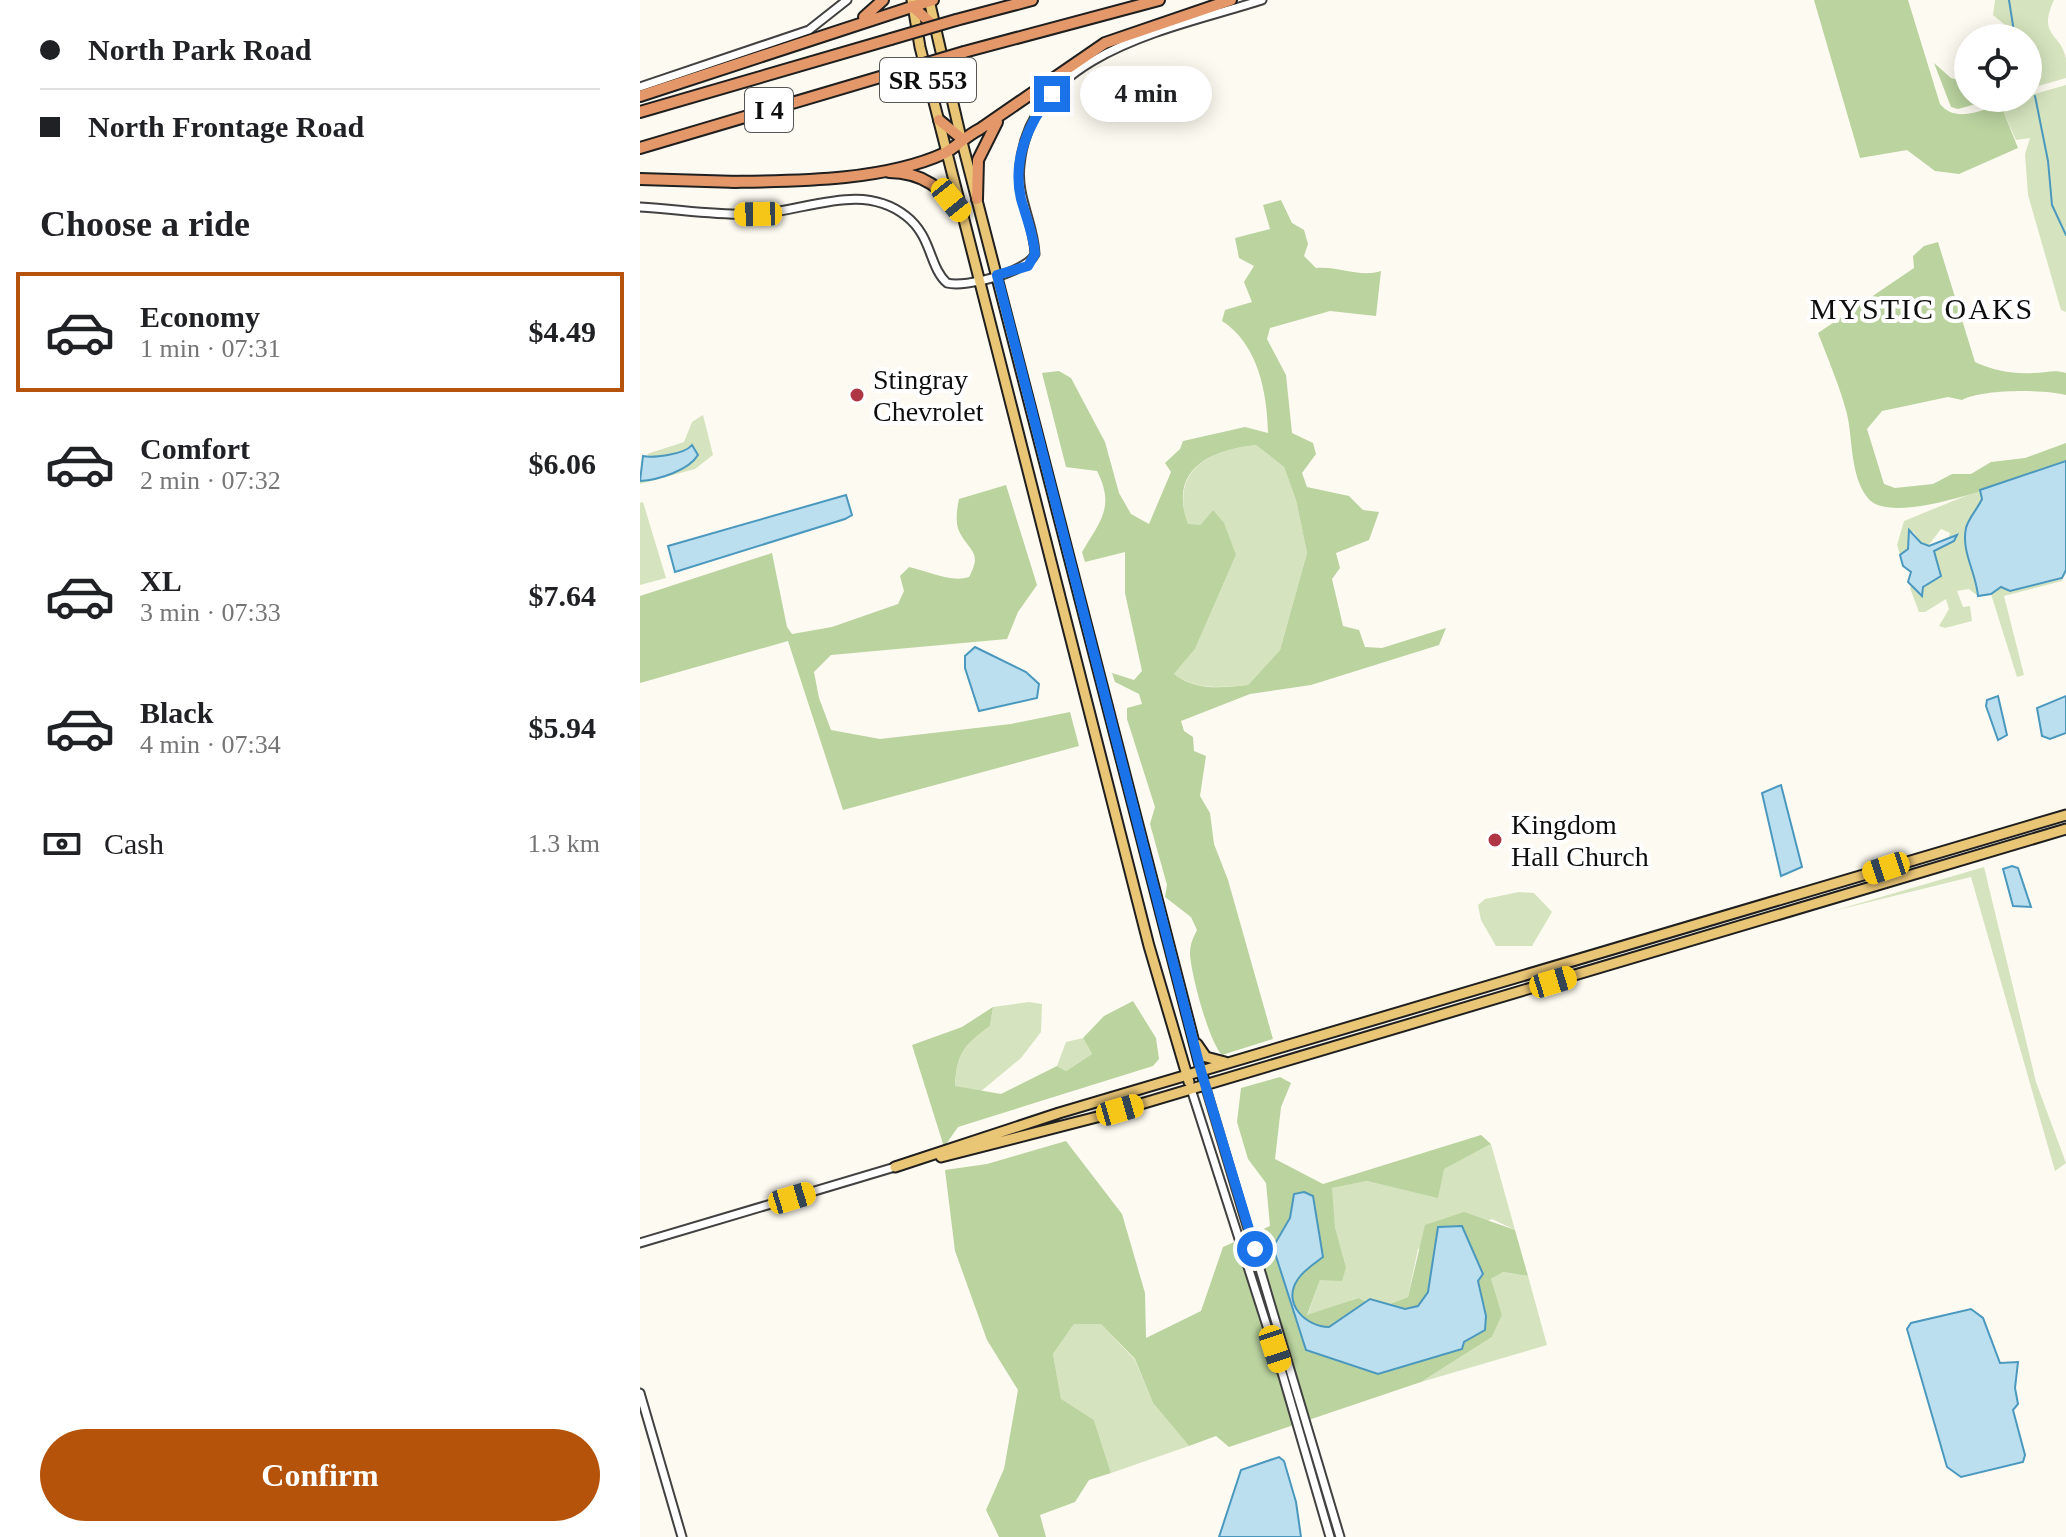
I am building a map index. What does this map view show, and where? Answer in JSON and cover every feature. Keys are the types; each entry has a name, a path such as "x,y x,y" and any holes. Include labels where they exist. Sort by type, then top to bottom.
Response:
{"highway":[{"path":"854,23 883,0"},
{"path":"640,96 912,3 930,0"},
{"name":"I 4","path":"640,112 1032,0"},
{"name":"I 4","path":"640,148 964,52 1159,0"},
{"path":"732,182 846,176 947,152 961,138 1004,113 1105,43 1231,0"},
{"path":"912,3 933,25"},
{"path":"977,199 982,148 1004,113"},
{"path":"939,120 961,138"},
{"path":"640,179 799,184 906,173 942,190 963,214"}],"main road":[{"name":"SR 553","path":"930,0 933,25 997,275"},
{"name":"SR 553","path":"912,3 980,280"},
{"path":"997,275 1205,1085"},
{"path":"980,280 1149,946 1191,1089"},
{"path":"895,1167 1032,1121 2066,815"},
{"path":"895,1167 1028,1136 1205,1085 2066,829"},
{"path":"1191,1034 1209,1060 1233,1062"}],"street":[{"path":"640,87 809,30 847,0"},
{"path":"640,207 758,214 850,198 872,200 897,210 921,230 947,283 958,285 1028,266 1035,254 1020,191 1020,164 1030,127 1060,86 1107,52 1262,0"},
{"path":"1205,1085 1340,1537"},
{"path":"1191,1089 1283,1376 1330,1537"},
{"path":"640,1243 895,1167"},
{"path":"640,1393 682,1537"}],"green space":[{"path":"1814,0 1908,0 1940,104 1947,110 1963,114 2004,112 2018,148 1959,174 1935,171 1907,150 1860,158"},
{"path":"1995,0 2054,0 2049,12 2049,28 2063,50 2066,78 2042,85 2042,24 2004,24 1993,15"},
{"path":"1934,63 1954,79 1954,108"},
{"path":"2066,85 2066,312 2061,310 2028,195 2025,154 2030,138 2016,140 2004,113 2042,112 2042,92"},
{"path":"1281,200 1292,223 1304,230 1308,244 1304,256 1316,268 1365,273 1381,271 1376,316 1330,311 1270,328 1267,339 1286,375 1292,433 1313,443 1316,454 1302,473 1307,487 1349,496 1363,510 1379,512 1369,540 1336,553 1340,568 1332,579 1343,626 1359,630 1365,647 1382,648 1446,628 1439,645 1311,685 1250,694 1181,721 1184,731 1193,737 1194,751 1206,756 1200,796 1210,813 1214,844 1228,880 1273,1039 1222,1055 1206,1023 1191,964 1190,950 1197,930 1191,917 1165,897 1167,885 1150,824 1155,807 1127,719 1127,708 1142,704 1139,694 1115,682 1112,673 1134,680 1142,671 1125,593 1125,552 1085,562 1082,552 1103,513 1105,494 1097,471 1066,467 1042,373 1059,371 1071,378 1105,442 1119,493 1131,514 1149,524 1171,472 1165,463 1180,449 1183,441 1245,427 1268,433 1258,370 1244,342 1222,321 1225,310 1252,302 1244,282 1254,266 1239,258 1235,238 1270,229 1263,205","holes":["1256,445 1284,467 1296,500 1307,553 1280,650 1248,685 1209,687 1182,679 1174,674 1195,649 1236,555 1224,523 1213,510 1200,525 1188,524 1183,505 1188,477 1209,458"]},
{"path":"1938,242 1975,362 2011,372 2066,373 2066,395 1998,392 1962,400 1948,397 1882,411 1867,429 1884,484 1895,488 1933,484 1952,474 1971,474 1991,462 2025,458 2066,443 2066,461 1962,497 1903,508 1881,506 1867,497 1858,478 1847,414 1818,333 1914,268 1913,256 1924,246"},
{"path":"703,415 713,455 695,469 640,484 640,481 655,479 695,460 698,455 690,447 688,451 651,459 647,454 684,442 692,422"},
{"path":"1256,445 1284,467 1296,500 1307,553 1280,650 1248,685 1218,687 1191,683 1174,674 1195,649 1236,555 1213,510 1200,525 1188,525 1184,490 1197,466 1209,458"},
{"path":"1006,485 1037,585 1018,612 1007,639 831,655 814,672 819,698 831,730 880,739 1011,724 1070,712 1079,746 843,810 788,641 640,683 640,596 772,553 787,627 792,634 832,627 898,604 904,591 900,576 909,567 947,578 969,577 975,557 958,527 959,499"},
{"path":"1980,490 1982,499 1967,524 1965,536 1978,596 1969,589 1957,591 1963,607 1970,606 1972,621 1945,628 1939,626 1949,609 1946,599 1925,612 1919,612 1910,588 1912,585 1922,596 1922,587 1940,578 1934,551 1954,541 1954,534 1948,541 1950,533 1941,529 1928,546 1921,543 1913,531 1908,549 1900,555 1897,545 1904,521"},
{"path":"643,502 666,578 640,585 640,503"},
{"path":"2066,570 2062,581 2004,596 2024,675 2017,677 1991,594 2001,587 2010,591 2062,579"},
{"path":"1984,867 2036,1082 2066,1163 2055,1171 1971,877 1833,911"},
{"path":"1519,892 1534,893 1552,912 1532,946 1496,946 1481,920 1478,905 1485,899"},
{"path":"1133,1001 1156,1038 1159,1059 1153,1066 958,1127 944,1147 912,1045 962,1027 993,1007 990,1026 963,1051 955,1086 1001,1094 1057,1066 1066,1071 1092,1054 1083,1038 1104,1016"},
{"path":"1029,1002 1042,1004 1041,1032 1021,1058 980,1092 955,1087 963,1051 990,1026 993,1007"},
{"path":"1083,1038 1092,1054 1066,1071 1057,1066 1066,1042"},
{"path":"1280,1077 1291,1083 1281,1107 1275,1159 1323,1184 1481,1135 1491,1144 1444,1169 1438,1198 1367,1181 1332,1188 1335,1227 1346,1267 1342,1281 1320,1280 1307,1315 1358,1298 1379,1308 1408,1297 1425,1225 1464,1212 1515,1230 1528,1276 1503,1272 1491,1279 1502,1315 1492,1337 1421,1382 1229,1447 1216,1436 1189,1446 1153,1403 1135,1359 1101,1324 1074,1324 1053,1354 1061,1399 1094,1420 1111,1473 1089,1480 1075,1502 1040,1515 1046,1537 999,1537 986,1510 1004,1469 1018,1390 987,1340 955,1251 945,1170 987,1164 1066,1141 1122,1214 1145,1293 1146,1338 1201,1311 1223,1247 1270,1226 1266,1183 1248,1159 1237,1122 1241,1088"},
{"path":"1491,1144 1515,1230 1492,1219 1418,1249 1408,1297 1379,1308 1357,1298 1307,1316 1320,1280 1346,1267 1335,1227 1331,1188 1367,1181 1438,1197 1443,1169"},
{"path":"1502,1272 1528,1276 1547,1345 1421,1382 1492,1337 1502,1315 1490,1280"},
{"path":"1074,1324 1101,1324 1135,1360 1153,1403 1189,1446 1111,1473 1094,1420 1061,1400 1053,1354"}],"water":[{"path":"692,445 698,455 681,470 640,481 643,456 675,453"},
{"path":"2066,461 2066,570 2062,578 2010,591 2001,587 1991,594 1978,596 1965,537 1967,525 1982,499 1980,490"},
{"path":"846,495 852,515 845,519 675,572 668,546"},
{"path":"1909,530 1921,543 1929,546 1957,535 1954,541 1934,551 1941,576 1923,587 1922,596 1908,582 1911,572 1903,566 1900,555 1908,549"},
{"path":"975,647 1026,672 1039,684 1037,698 979,711 965,668 965,656"},
{"path":"1998,696 2007,735 1998,740 1986,706 1987,700"},
{"path":"2066,696 2066,733 2050,739 2042,736 2037,708"},
{"path":"1781,785 1802,867 1781,876 1762,793"},
{"path":"2018,868 2031,907 2013,906 2003,869"},
{"path":"1304,1192 1313,1196 1323,1257 1303,1273 1294,1288 1294,1305 1305,1318 1329,1327 1370,1299 1405,1309 1418,1306 1428,1292 1438,1227 1462,1226 1483,1274 1478,1281 1486,1316 1485,1330 1464,1342 1462,1349 1378,1374 1306,1350 1273,1247 1290,1218 1294,1194"},
{"path":"1971,1309 1983,1318 2000,1363 2018,1362 2015,1388 2018,1404 2013,1410 2025,1455 2023,1462 1961,1477 1947,1467 1907,1329 1911,1323"},
{"path":"1279,1457 1284,1461 1296,1502 1301,1537 1219,1537 1241,1470"}],"waterway":[{"path":"2009,0 2013,24"},
{"path":"2038,112 2048,161 2052,205 2066,235"}],"place":[{"name":"Stingray Chevrolet","path":"857,395"},
{"name":"Kingdom Hall Church","path":"1495,840"}],"district":[{"name":"MYSTIC OAKS","path":"1922,309"}],"route":[{"path":"1052,94 1030,127 1020,164 1020,191 1035,254 1028,266 997,275 1201,1071 1255,1249"}]}
